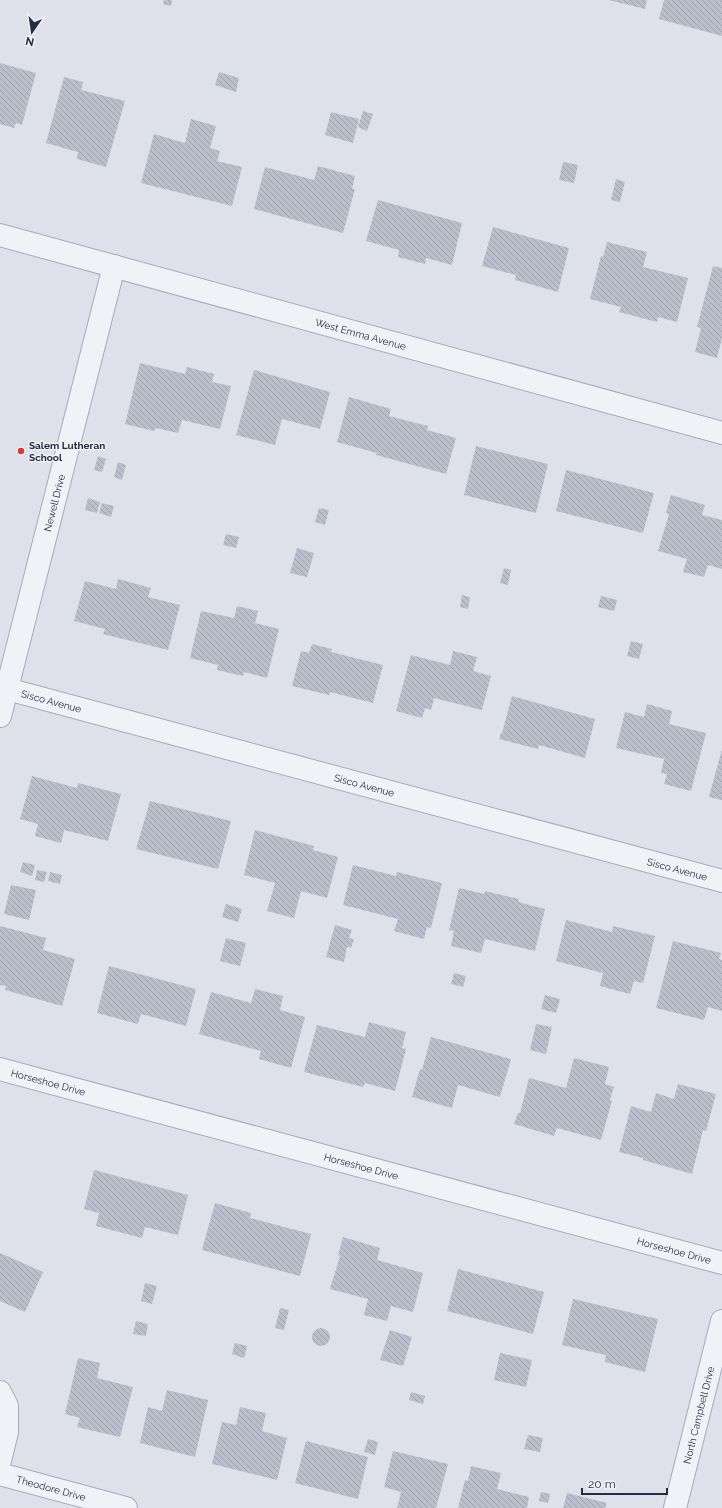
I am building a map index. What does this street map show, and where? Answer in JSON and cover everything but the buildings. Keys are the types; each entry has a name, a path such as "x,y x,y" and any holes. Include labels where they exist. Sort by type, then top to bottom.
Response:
{"street":[{"name":"West Emma Avenue","path":"0,235 722,433"},
{"name":"Newell Drive","path":"0,716 114,266"},
{"name":"Sisco Avenue","path":"7,689 722,881"},
{"name":"Horseshoe Drive","path":"0,1069 722,1264"},
{"name":"North Campbell Drive","path":"675,1508 722,1321"},
{"path":"0,1392 7,1406 7,1432 0,1461"},
{"name":"Theodore Drive","path":"0,1474 126,1508"}],"place":[{"name":"Salem Lutheran School","path":"21,451"}]}
